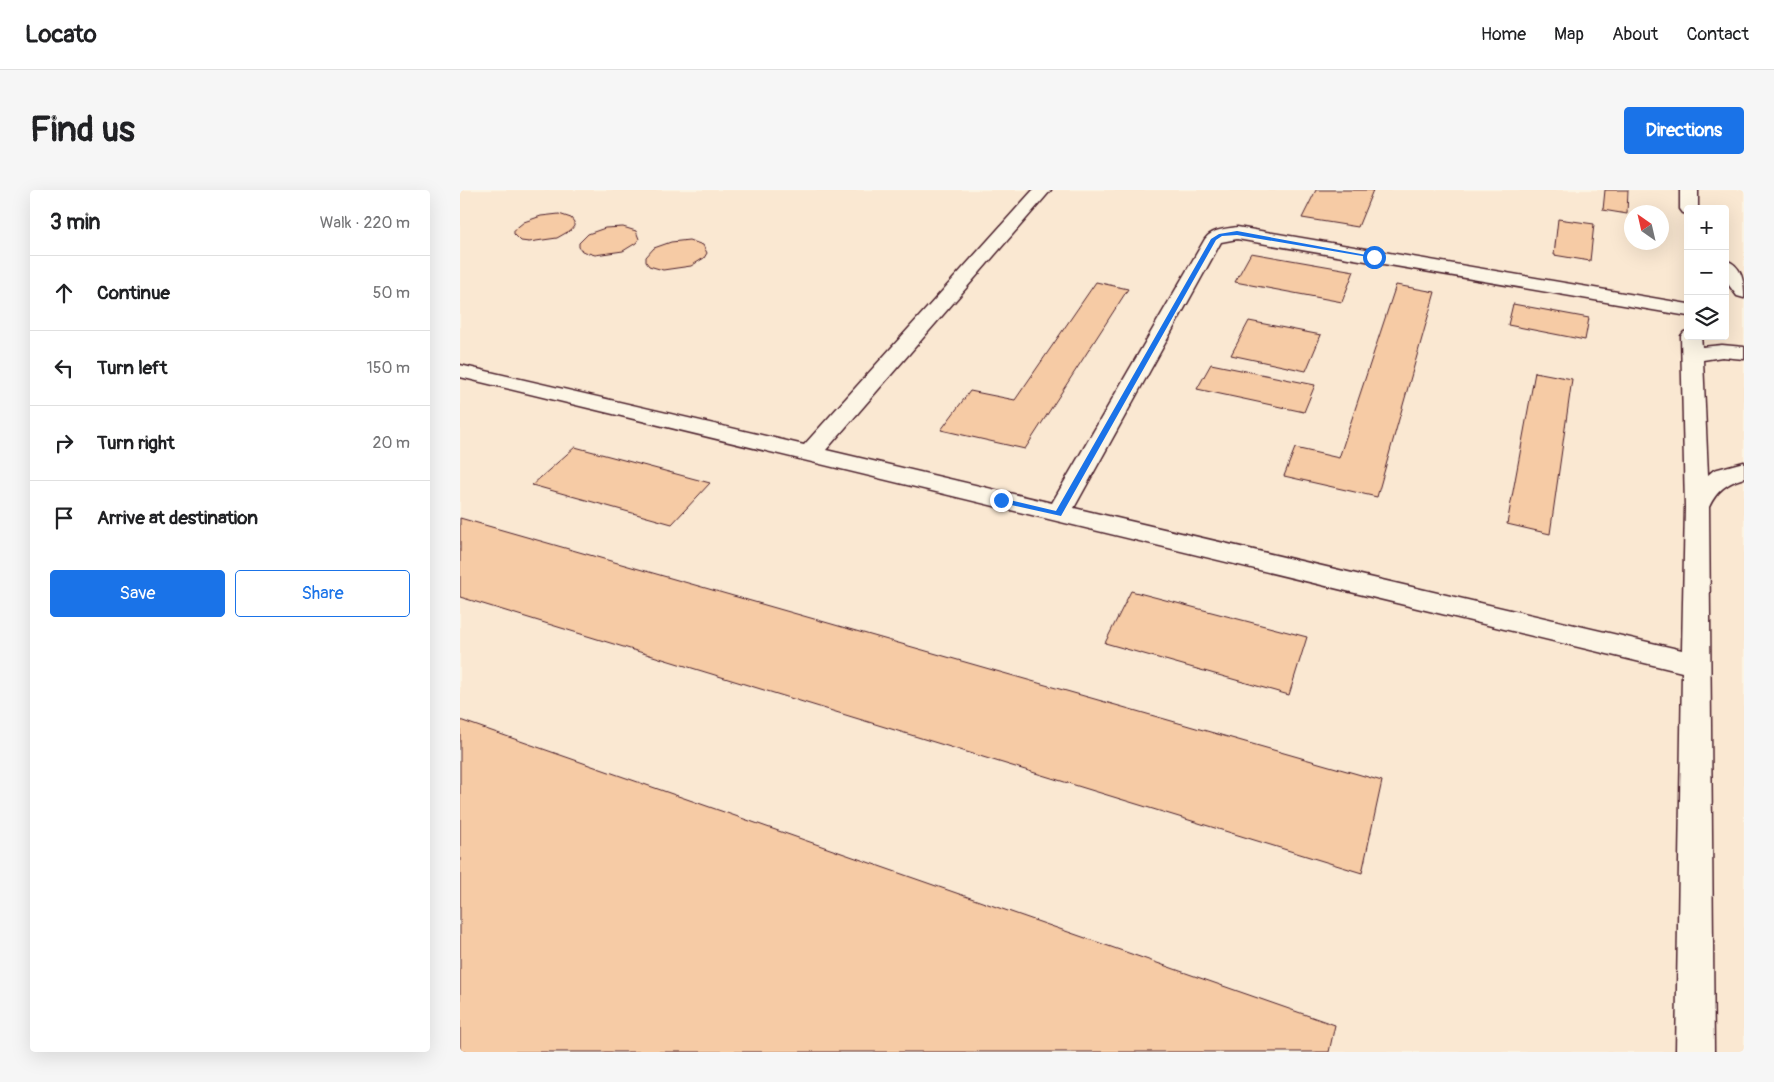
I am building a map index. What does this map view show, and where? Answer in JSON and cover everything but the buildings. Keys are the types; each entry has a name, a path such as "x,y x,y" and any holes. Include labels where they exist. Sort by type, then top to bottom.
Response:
{"lane":[{"path":"810,454 1042,190"},
{"path":"1688,190 1689,205"},
{"path":"1058,514 1214,239 1221,235 1237,233 1684,309"},
{"path":"1729,271 1744,292"},
{"path":"1695,1052 1697,507 1692,345 1744,353"},
{"path":"460,372 1696,664"},
{"path":"1697,507 1705,489 1723,476 1744,470"}],"shaded area":[{"path":"460,190 1744,190 1744,1052 460,1052"}],"route":[{"path":"1001,500 1058,514 1214,239 1221,235 1237,233 1374,257"}]}
